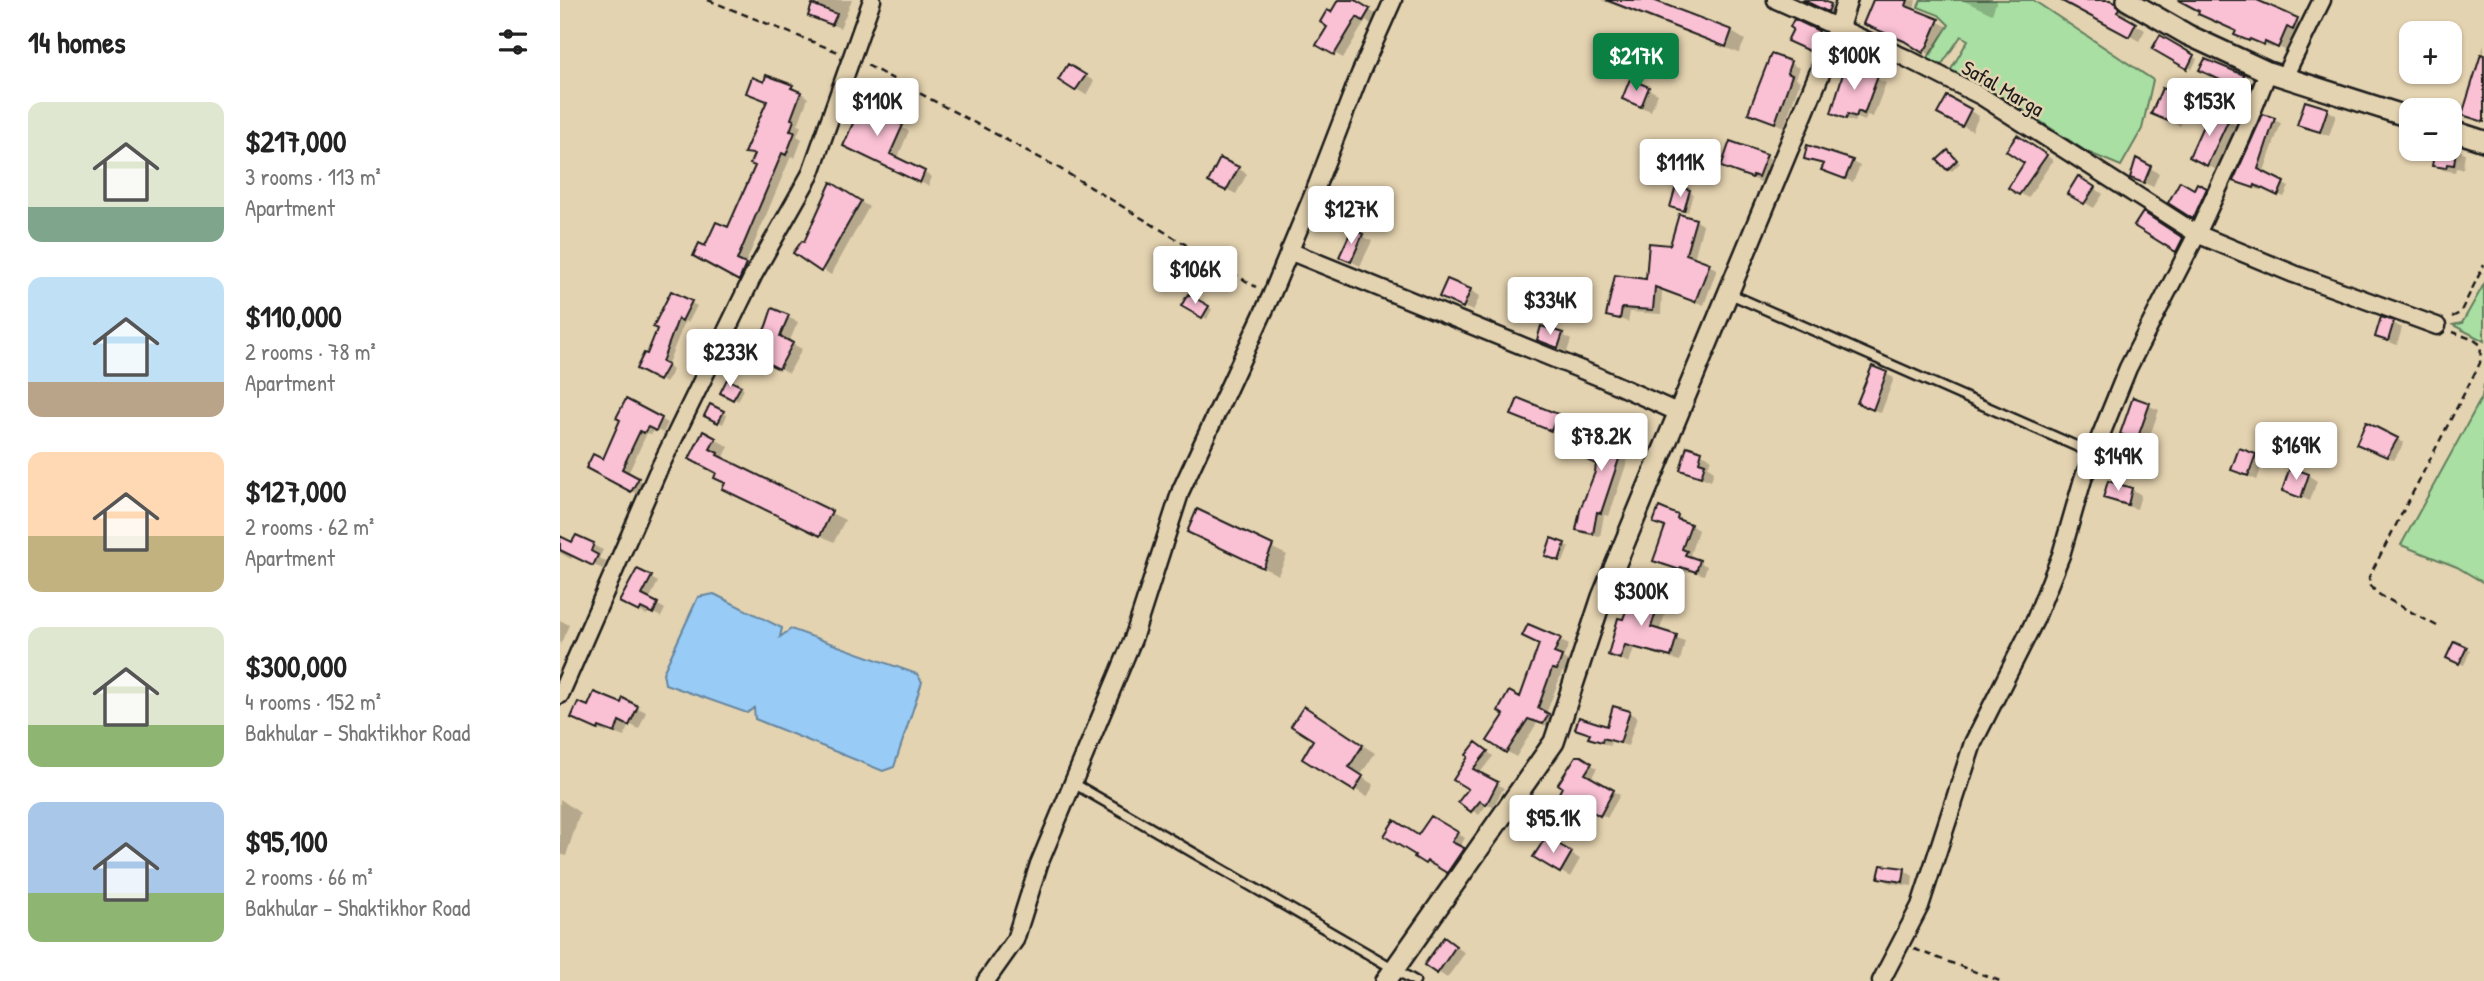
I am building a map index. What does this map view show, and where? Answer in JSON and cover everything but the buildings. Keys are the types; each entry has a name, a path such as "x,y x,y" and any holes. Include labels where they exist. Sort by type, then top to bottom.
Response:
{"street":[{"path":"560,695 657,473 754,274 810,175 872,0"},
{"path":"986,981 1015,940 1039,864 1133,639 1181,489 1270,296 1393,0"},
{"name":"Safal Marga","path":"1776,0 1906,58 1980,96 2197,234 2294,274 2437,326"},
{"path":"1391,976 1554,742 1602,597 1838,29 1847,0"},
{"path":"2127,0 2188,35 2276,75 2399,114"},
{"path":"1881,981 1920,906 1973,743 2035,620 2061,555 2083,479 2128,368 2197,234 2242,137 2322,0"},
{"path":"2462,134 2484,141"},
{"path":"1289,251 1599,377 1677,412"}],"lane":[{"path":"1727,292 2094,454"},
{"path":"1073,783 1391,976 1415,981"}],"path":[{"path":"708,0 852,58 1057,167 1270,296"},
{"path":"2437,326 2460,313 2484,265"},
{"path":"2437,326 2482,345 2480,363 2369,577 2370,586 2380,595 2437,626"},
{"path":"1900,944 2000,981"}],"green space":[{"path":"1921,0 2033,0 2153,80 2142,129 2121,166 2087,152 2006,99 1949,73 1968,40 1961,36 1940,67 1927,59 1949,25 1939,15 1918,7"},
{"path":"2484,284 2484,341 2453,325 2462,323"},
{"path":"2484,384 2484,583 2457,567 2401,545 2482,397"}],"water":[{"path":"714,594 782,628 780,637 791,629 917,674 922,682 894,767 883,771 755,719 754,708 747,713 665,684 663,673 698,597"}]}
